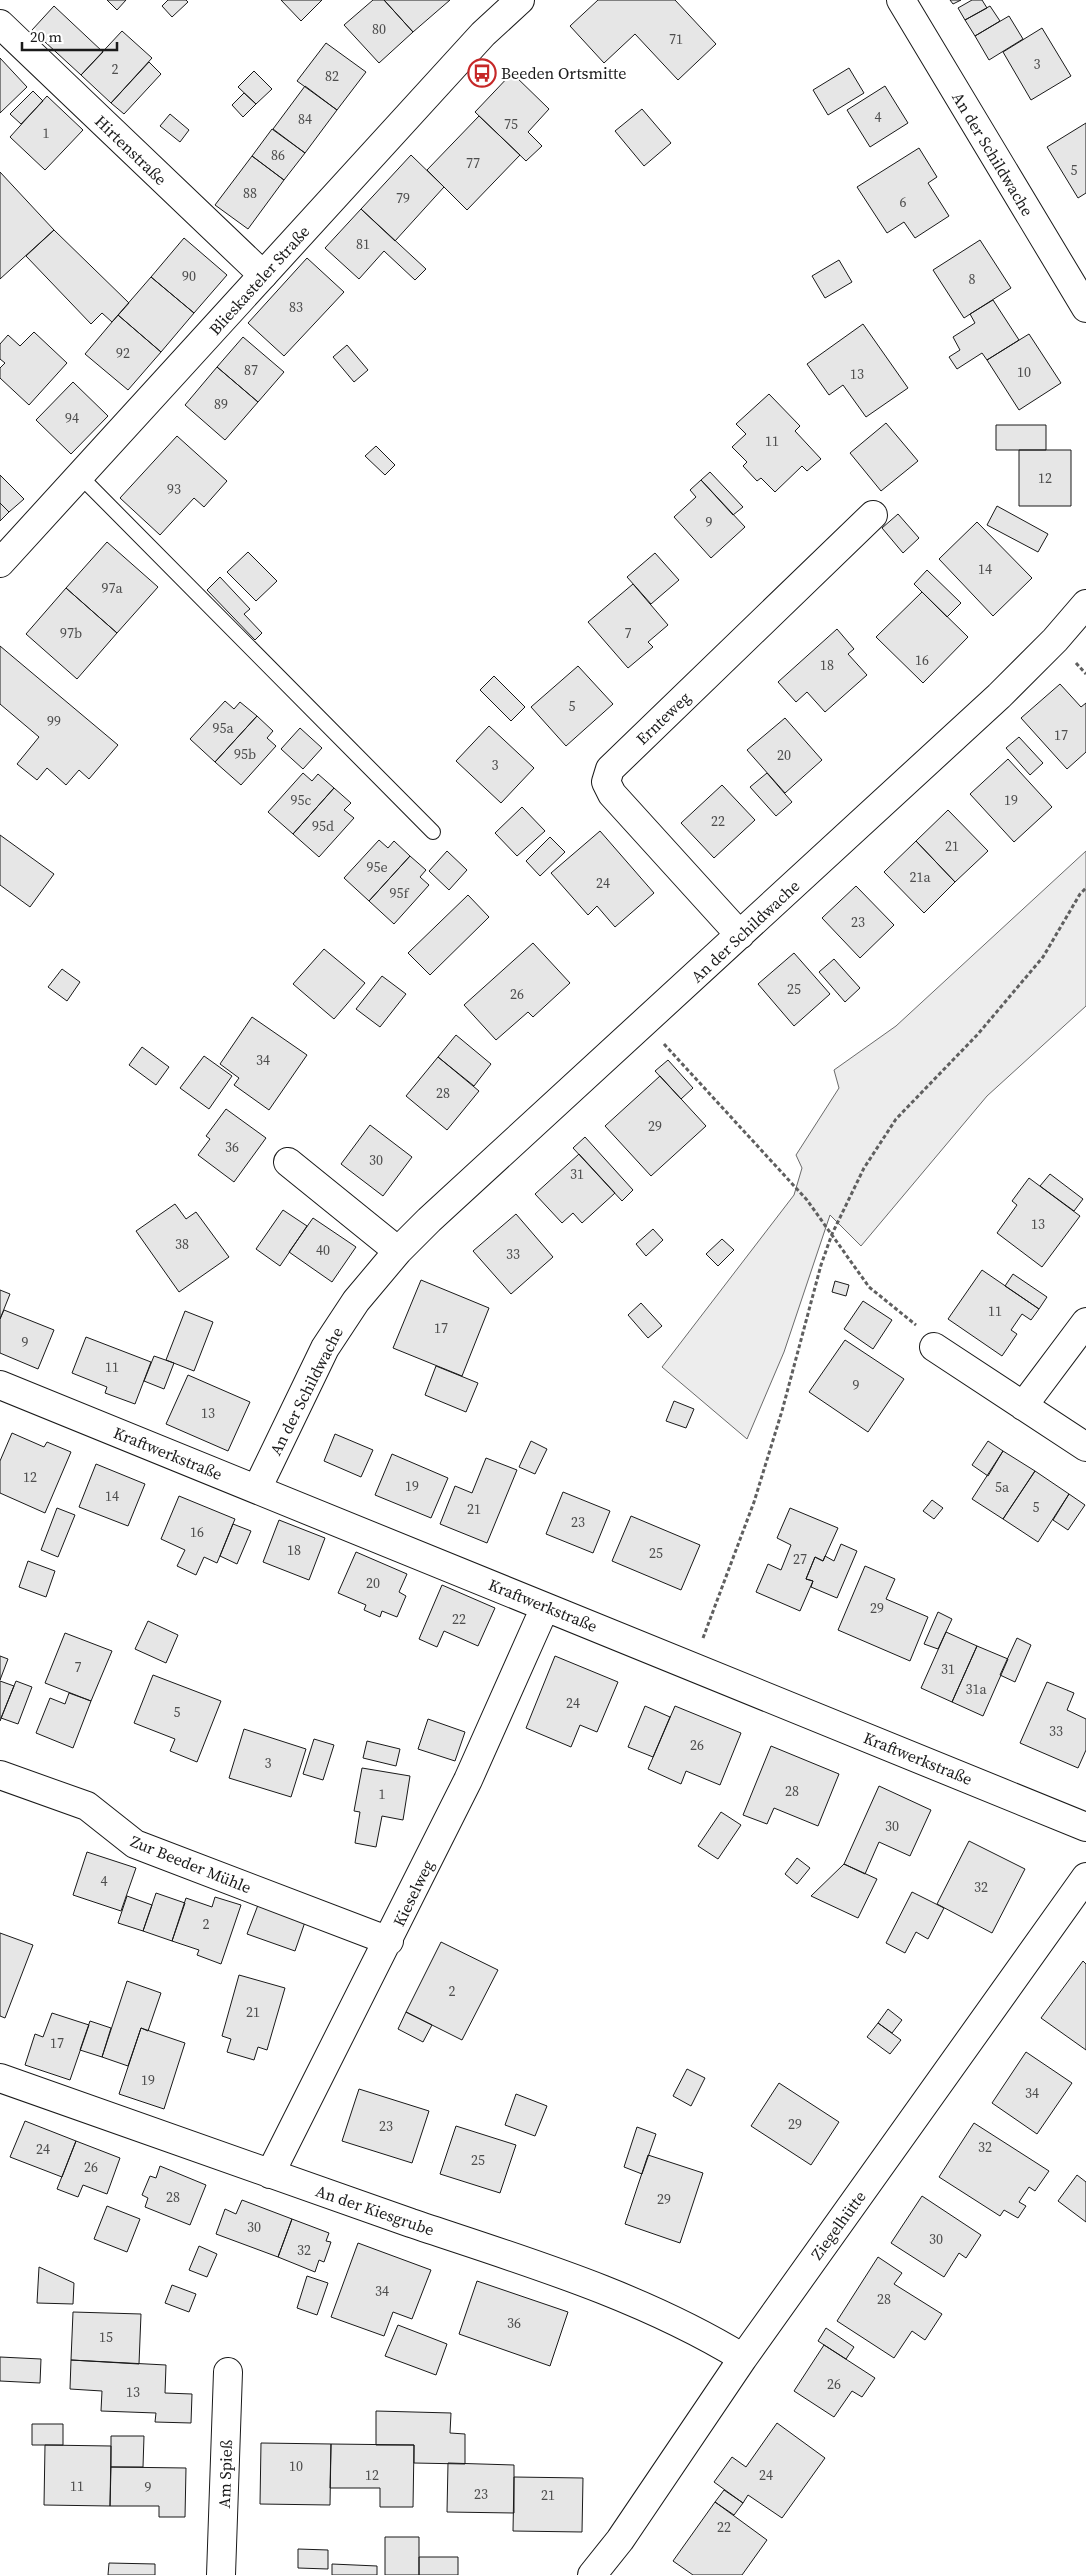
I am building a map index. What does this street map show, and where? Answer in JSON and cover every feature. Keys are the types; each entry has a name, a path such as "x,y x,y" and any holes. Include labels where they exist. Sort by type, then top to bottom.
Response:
{"street":[{"name":"Blieskasteler Straße","path":"0,563 483,34 520,0"},
{"name":"An der Schildwache","path":"901,0 1086,308"},
{"name":"Hirtenstraße","path":"0,24 263,275"},
{"name":"Ernteweg","path":"740,935 612,794 606,782 608,775 610,769 617,762 873,515"},
{"name":"An der Schildwache","path":"257,1489 325,1348 356,1301 398,1251 436,1213 645,1024 999,696 1055,640 1086,604"},
{"path":"288,1162 398,1251"},
{"path":"1023,1406 1086,1322"},
{"path":"934,1346 1086,1447"},
{"name":"Kraftwerkstraße","path":"0,1385 692,1665 1086,1827"},
{"name":"Kieselweg","path":"270,2174 389,1941 468,1780 546,1607"},
{"name":"Zur Beeder Mühle","path":"0,1775 87,1806 134,1844 389,1941"},
{"name":"Ziegelhütte","path":"592,2575 620,2540 742,2358 1086,1877"},
{"name":"An der Kiesgrube","path":"0,2078 270,2174 544,2268 645,2306 700,2332 742,2358"},
{"name":"Am Spieß","path":"221,2575 228,2372"}],"lane":[{"path":"81,476 433,832"}],"path":[{"path":"692,1665 754,1502 782,1410 821,1265 832,1234 864,1168 896,1119 978,1034 1043,957 1080,894 1086,888"},
{"path":"645,1024 807,1200 869,1287 925,1333 934,1346"}],"shaded area":[{"path":"1086,851 1086,1006 987,1096 861,1246 830,1215 784,1352 747,1439 662,1367 794,1195 802,1168 796,1155 839,1088 834,1070 896,1026"}],"building":[{"path":"107,0 126,0 117,10"},
{"path":"168,0 186,0 188,2 172,17 162,6"},
{"path":"281,0 322,0 301,21"},
{"path":"373,0 384,0 413,32 379,63 344,25"},
{"path":"384,0 450,0 413,32"},
{"path":"598,0 675,0 716,44 678,80 635,34 604,63 570,26"},
{"path":"950,0 961,0 953,4"},
{"path":"972,0 982,0 987,8 965,20 958,8"},
{"path":"54,6 103,52 81,75 32,30"},
{"path":"990,6 1000,21 975,36 965,20"},
{"path":"1009,16 1023,39 989,60 975,36"},
{"path":"1042,28 1071,76 1031,100 1003,52"},
{"path":"122,31 152,58 111,103 81,75"},
{"path":"326,43 366,72 337,110 297,81"},
{"path":"0,58 27,87 0,113"},
{"path":"149,62 161,74 124,114 111,103"},
{"path":"849,68 864,93 828,115 813,90"},
{"path":"254,71 272,89 256,104 238,87"},
{"path":"512,73 549,109 528,132 542,146 526,161 475,112"},
{"path":"305,86 337,110 305,153 273,129"},
{"path":"885,86 908,123 870,147 847,110"},
{"path":"33,91 43,101 21,124 10,114"},
{"path":"244,93 256,104 243,117 232,105"},
{"path":"47,96 83,130 45,170 10,137"},
{"path":"642,109 671,143 644,166 615,131"},
{"path":"170,114 189,130 180,142 160,126"},
{"path":"479,116 520,155 467,210 427,170"},
{"path":"1086,123 1086,193 1078,198 1047,147"},
{"path":"272,129 305,153 284,180 252,156"},
{"path":"919,148 937,177 928,183 949,216 915,238 904,222 887,233 857,187"},
{"path":"411,155 444,187 395,241 361,209"},
{"path":"252,156 284,180 248,229 215,205"},
{"path":"0,172 54,230 0,279"},
{"path":"361,209 426,269 415,280 384,251 359,279 325,248"},
{"path":"54,230 129,303 112,322 102,313 91,324 26,256"},
{"path":"184,238 227,275 194,313 151,277"},
{"path":"980,240 1011,288 964,318 933,270"},
{"path":"307,258 344,292 284,356 248,323"},
{"path":"839,260 852,282 825,298 812,276"},
{"path":"151,277 194,313 161,352 118,315"},
{"path":"993,300 1019,340 987,360 982,353 957,369 949,357 960,350 953,337 975,323 970,314"},
{"path":"118,315 161,352 128,390 85,354"},
{"path":"863,324 908,388 866,417 843,385 829,395 807,364"},
{"path":"34,332 67,363 29,405 0,378 0,368 5,363 0,359 0,344 8,335 20,346"},
{"path":"1029,334 1061,383 1019,410 987,360"},
{"path":"243,337 284,372 258,402 217,367"},
{"path":"347,345 368,370 354,382 333,357"},
{"path":"217,367 258,402 225,440 185,405"},
{"path":"73,382 108,416 71,454 36,420"},
{"path":"769,394 800,426 795,431 821,459 807,471 802,466 775,492 761,478 757,481 743,466 747,462 732,447 746,434 736,424"},
{"path":"886,423 918,461 881,491 850,453"},
{"path":"996,425 1046,425 1046,450 996,450"},
{"path":"177,436 227,481 204,507 194,498 160,535 120,498"},
{"path":"376,446 395,465 385,475 365,456"},
{"path":"1019,450 1071,450 1071,506 1019,506"},
{"path":"710,472 743,507 733,515 701,480"},
{"path":"0,475 24,499 9,512 0,503"},
{"path":"701,480 745,527 711,558 674,517 696,497 690,490"},
{"path":"0,503 9,512 0,521"},
{"path":"997,506 1048,534 1038,552 987,525"},
{"path":"898,514 919,538 903,553 882,528"},
{"path":"977,522 1032,578 993,616 939,559"},
{"path":"107,542 158,587 117,633 66,588"},
{"path":"248,552 277,581 256,601 227,572"},
{"path":"655,553 679,580 651,604 627,577"},
{"path":"927,570 961,603 947,617 914,584"},
{"path":"220,577 250,609 244,614 262,633 255,640 207,590"},
{"path":"633,584 668,625 648,642 653,647 628,668 588,622"},
{"path":"66,588 117,633 77,679 26,634"},
{"path":"922,592 968,637 923,683 876,637"},
{"path":"837,629 854,649 848,654 867,675 825,712 807,692 796,702 778,682"},
{"path":"0,646 118,745 89,779 79,770 66,785 47,768 37,780 17,764 39,737 0,704"},
{"path":"578,666 613,704 566,746 531,707"},
{"path":"494,676 525,707 511,721 480,690"},
{"path":"1060,684 1081,707 1086,703 1086,752 1067,769 1021,718"},
{"path":"225,701 234,709 240,702 257,716 215,762 190,739"},
{"path":"257,716 273,731 267,738 276,746 241,785 215,762"},
{"path":"785,718 822,760 785,793 747,750"},
{"path":"489,726 534,768 501,803 456,761"},
{"path":"300,728 322,748 303,769 281,749"},
{"path":"1019,737 1043,763 1030,775 1006,748"},
{"path":"1008,759 1052,807 1014,842 970,794"},
{"path":"303,773 312,781 318,774 334,788 293,834 268,812"},
{"path":"767,773 792,802 776,816 750,787"},
{"path":"722,785 755,820 714,858 681,823"},
{"path":"334,788 351,803 344,810 354,818 319,857 293,834"},
{"path":"522,807 545,831 517,856 495,833"},
{"path":"948,810 988,851 955,882 916,841"},
{"path":"600,831 654,893 615,927 597,906 588,915 551,873"},
{"path":"0,835 54,874 30,907 0,885"},
{"path":"550,837 565,852 540,876 526,861"},
{"path":"379,840 388,848 394,841 410,856 369,901 344,878"},
{"path":"916,841 955,882 924,913 884,872"},
{"path":"447,851 467,870 449,890 429,871"},
{"path":"410,856 426,870 420,877 429,885 394,924 369,901"},
{"path":"856,886 894,925 860,958 822,918"},
{"path":"468,895 489,917 430,975 408,953"},
{"path":"533,943 570,983 533,1017 528,1012 496,1040 464,1005"},
{"path":"324,949 365,983 334,1019 293,984"},
{"path":"794,953 830,994 794,1026 758,984"},
{"path":"834,959 860,988 845,1002 819,972"},
{"path":"62,969 80,982 67,1001 48,987"},
{"path":"382,976 406,994 380,1027 356,1009"},
{"path":"252,1017 307,1055 269,1110 234,1085 239,1078 220,1064"},
{"path":"456,1035 491,1064 474,1086 438,1057"},
{"path":"142,1047 169,1067 156,1085 129,1065"},
{"path":"204,1056 232,1076 209,1109 180,1088"},
{"path":"438,1057 479,1091 447,1130 406,1096"},
{"path":"668,1060 693,1088 681,1099 655,1071"},
{"path":"660,1076 706,1126 651,1176 605,1126"},
{"path":"226,1109 266,1138 234,1182 198,1155 210,1139 206,1136"},
{"path":"370,1125 412,1157 383,1196 341,1164"},
{"path":"585,1137 633,1190 622,1201 573,1148"},
{"path":"579,1154 615,1193 582,1223 573,1213 562,1223 535,1194"},
{"path":"1050,1174 1083,1199 1074,1211 1040,1186"},
{"path":"1029,1178 1080,1216 1042,1267 997,1233 1017,1205 1012,1201"},
{"path":"175,1204 186,1219 196,1212 229,1257 179,1292 136,1231"},
{"path":"283,1210 307,1226 280,1266 256,1249"},
{"path":"516,1214 553,1257 511,1294 473,1251"},
{"path":"313,1218 356,1247 332,1282 289,1252"},
{"path":"653,1229 663,1240 646,1256 636,1244"},
{"path":"722,1239 734,1250 718,1266 706,1254"},
{"path":"982,1270 1039,1309 1031,1320 1022,1314 1011,1330 1017,1334 1002,1356 948,1319"},
{"path":"1013,1274 1047,1297 1039,1309 1005,1286"},
{"path":"421,1280 489,1308 462,1376 393,1348"},
{"path":"835,1281 849,1285 846,1296 832,1292"},
{"path":"0,1290 10,1294 0,1319"},
{"path":"863,1301 892,1320 873,1349 844,1329"},
{"path":"641,1303 662,1326 648,1338 628,1315"},
{"path":"4,1310 54,1330 38,1369 0,1353 0,1319"},
{"path":"185,1311 213,1322 194,1371 166,1360"},
{"path":"86,1337 151,1362 135,1404 105,1393 107,1387 72,1373"},
{"path":"845,1340 904,1379 868,1432 809,1392"},
{"path":"154,1356 174,1363 164,1389 144,1381"},
{"path":"436,1366 478,1383 466,1412 425,1395"},
{"path":"188,1375 250,1402 228,1451 166,1424"},
{"path":"674,1401 694,1409 686,1428 666,1421"},
{"path":"12,1433 44,1447 47,1442 71,1452 45,1513 0,1493 0,1461"},
{"path":"335,1434 373,1450 361,1477 324,1461"},
{"path":"531,1441 547,1449 535,1474 519,1467"},
{"path":"988,1441 1003,1451 988,1476 972,1465"},
{"path":"1003,1451 1035,1471 1003,1519 972,1499"},
{"path":"392,1454 448,1478 431,1518 375,1495"},
{"path":"486,1458 517,1470 487,1543 440,1524 455,1486 472,1493"},
{"path":"96,1464 145,1484 128,1526 79,1507"},
{"path":"1035,1471 1069,1494 1038,1542 1003,1519"},
{"path":"563,1492 610,1511 593,1553 546,1534"},
{"path":"1069,1494 1085,1505 1068,1530 1053,1520"},
{"path":"179,1496 235,1519 217,1563 204,1557 196,1575 177,1566 185,1550 161,1539"},
{"path":"932,1500 943,1508 934,1519 923,1511"},
{"path":"57,1508 75,1515 58,1557 41,1550"},
{"path":"790,1508 838,1528 823,1561 815,1557 806,1579 813,1581 800,1611 756,1592 768,1564 781,1570 791,1545 777,1538"},
{"path":"631,1516 700,1545 681,1590 612,1561"},
{"path":"279,1520 325,1538 309,1580 263,1562"},
{"path":"233,1524 251,1531 237,1564 220,1556"},
{"path":"841,1544 857,1551 837,1598 811,1587 813,1581 806,1579 815,1557 823,1561 825,1556 834,1561"},
{"path":"356,1552 407,1574 399,1592 406,1596 397,1617 382,1611 380,1617 364,1610 366,1605 338,1593"},
{"path":"28,1561 55,1571 46,1597 19,1587"},
{"path":"865,1566 895,1579 886,1599 928,1617 910,1661 838,1630"},
{"path":"442,1585 495,1608 478,1646 444,1631 437,1647 419,1639"},
{"path":"938,1612 952,1619 938,1649 924,1644"},
{"path":"148,1621 178,1635 166,1663 135,1649"},
{"path":"946,1632 977,1646 952,1702 921,1688"},
{"path":"65,1633 112,1651 91,1701 45,1683"},
{"path":"1017,1638 1031,1645 1015,1682 1000,1675"},
{"path":"977,1646 1008,1659 983,1716 952,1702"},
{"path":"0,1656 8,1659 0,1680"},
{"path":"555,1656 618,1682 597,1732 580,1725 571,1747 526,1728"},
{"path":"153,1675 221,1701 197,1762 170,1751 175,1739 134,1723"},
{"path":"0,1681 14,1686 0,1721"},
{"path":"16,1681 32,1687 18,1724 1,1718"},
{"path":"1047,1682 1074,1693 1067,1710 1086,1719 1086,1750 1078,1768 1020,1743"},
{"path":"69,1693 91,1701 73,1748 36,1733 50,1698 65,1704"},
{"path":"645,1706 670,1717 653,1757 628,1747"},
{"path":"675,1706 741,1733 720,1785 686,1771 681,1784 648,1769"},
{"path":"428,1719 465,1732 455,1761 418,1749"},
{"path":"244,1729 306,1749 291,1797 229,1778"},
{"path":"314,1739 334,1745 323,1780 303,1774"},
{"path":"367,1741 400,1749 396,1766 363,1758"},
{"path":"771,1746 839,1774 818,1826 774,1808 767,1824 743,1815"},
{"path":"362,1768 410,1776 403,1820 382,1816 376,1847 355,1843 360,1812 354,1811"},
{"path":"879,1786 931,1810 910,1856 879,1842 865,1874 844,1864"},
{"path":"721,1812 741,1825 718,1859 698,1846"},
{"path":"969,1841 1025,1869 992,1933 937,1904"},
{"path":"87,1852 136,1868 121,1911 73,1895"},
{"path":"797,1858 810,1868 797,1884 785,1874"},
{"path":"844,1864 877,1879 858,1918 811,1896"},
{"path":"912,1892 944,1908 928,1939 916,1932 905,1953 886,1943"},
{"path":"156,1893 185,1903 172,1941 143,1931"},
{"path":"127,1896 152,1905 143,1931 118,1923"},
{"path":"215,1897 241,1905 221,1964 197,1955 199,1950 172,1941 186,1898 212,1907"},
{"path":"258,1905 305,1922 295,1951 247,1934"},
{"path":"0,1933 33,1945 5,2018 0,2016"},
{"path":"441,1942 498,1970 462,2040 406,2012"},
{"path":"1083,1961 1086,1964 1086,2050 1041,2018"},
{"path":"239,1975 285,1988 267,2050 258,2047 254,2060 227,2052 231,2039 222,2036"},
{"path":"127,1981 161,1993 148,2031 141,2028 128,2066 102,2057"},
{"path":"888,2009 902,2020 892,2033 878,2023"},
{"path":"406,2012 432,2025 423,2042 398,2029"},
{"path":"52,2013 89,2025 70,2080 25,2065 35,2034 43,2037"},
{"path":"90,2021 111,2028 102,2057 80,2050"},
{"path":"878,2023 901,2040 890,2054 867,2037"},
{"path":"141,2028 185,2043 164,2109 119,2094"},
{"path":"1026,2052 1072,2083 1037,2134 992,2103"},
{"path":"687,2069 705,2078 691,2106 673,2096"},
{"path":"779,2083 839,2122 811,2165 751,2126"},
{"path":"359,2089 429,2111 412,2163 342,2141"},
{"path":"516,2094 547,2106 535,2136 505,2125"},
{"path":"25,2121 76,2141 62,2177 10,2157"},
{"path":"974,2123 1049,2171 1035,2191 1029,2187 1019,2202 1026,2206 1018,2218 1004,2210 1000,2216 939,2177"},
{"path":"456,2126 516,2145 500,2193 440,2174"},
{"path":"637,2127 656,2134 642,2174 624,2167"},
{"path":"76,2141 120,2158 107,2194 83,2185 78,2197 57,2189"},
{"path":"648,2155 703,2173 680,2243 625,2224"},
{"path":"160,2166 206,2185 190,2225 145,2207 148,2198 142,2195 150,2176 156,2178"},
{"path":"1077,2175 1086,2182 1086,2222 1058,2201"},
{"path":"922,2196 981,2235 966,2258 959,2253 944,2277 891,2243"},
{"path":"242,2200 292,2219 278,2257 216,2234 225,2209 236,2214"},
{"path":"107,2206 140,2219 127,2252 94,2239"},
{"path":"292,2219 329,2233 326,2241 331,2242 324,2262 319,2260 315,2272 278,2257"},
{"path":"358,2243 431,2270 412,2319 393,2312 384,2336 331,2317"},
{"path":"199,2246 217,2254 207,2277 189,2270"},
{"path":"878,2257 902,2273 894,2284 942,2314 925,2340 912,2331 894,2358 837,2321"},
{"path":"39,2267 74,2283 73,2304 37,2303"},
{"path":"307,2276 328,2283 317,2315 297,2308"},
{"path":"477,2281 568,2312 550,2366 459,2334"},
{"path":"172,2285 196,2294 189,2312 165,2303"},
{"path":"73,2312 141,2314 139,2364 71,2360"},
{"path":"398,2325 447,2344 436,2375 385,2356"},
{"path":"826,2328 854,2347 846,2359 818,2341"},
{"path":"824,2345 875,2378 862,2397 852,2391 834,2417 794,2391"},
{"path":"0,2357 41,2359 40,2383 0,2381"},
{"path":"71,2360 166,2365 165,2393 192,2394 191,2423 155,2422 156,2413 101,2411 102,2391 70,2389"},
{"path":"376,2411 451,2413 450,2433 465,2434 465,2464 414,2463 414,2445 376,2445"},
{"path":"777,2423 825,2458 782,2518 748,2495 743,2503 714,2482 732,2457 746,2467"},
{"path":"32,2424 63,2424 63,2445 32,2445"},
{"path":"111,2436 144,2436 143,2467 111,2467"},
{"path":"261,2443 331,2444 330,2505 260,2504"},
{"path":"331,2444 414,2445 413,2507 380,2507 380,2488 330,2488"},
{"path":"45,2445 111,2446 110,2506 44,2505"},
{"path":"448,2463 514,2465 514,2513 447,2512"},
{"path":"111,2467 186,2468 185,2517 159,2517 159,2506 110,2506"},
{"path":"514,2477 583,2478 582,2532 513,2531"},
{"path":"724,2490 743,2503 734,2515 715,2502"},
{"path":"715,2502 767,2540 742,2575 693,2575 673,2561"},
{"path":"385,2537 419,2537 419,2575 385,2575"},
{"path":"298,2549 328,2550 328,2569 298,2568"},
{"path":"419,2557 458,2557 458,2575 419,2575"},
{"path":"109,2563 155,2564 155,2575 108,2575"},
{"path":"332,2564 377,2566 377,2575 332,2575"}],"place":[{"name":"Beeden Ortsmitte","path":"482,73"}]}
